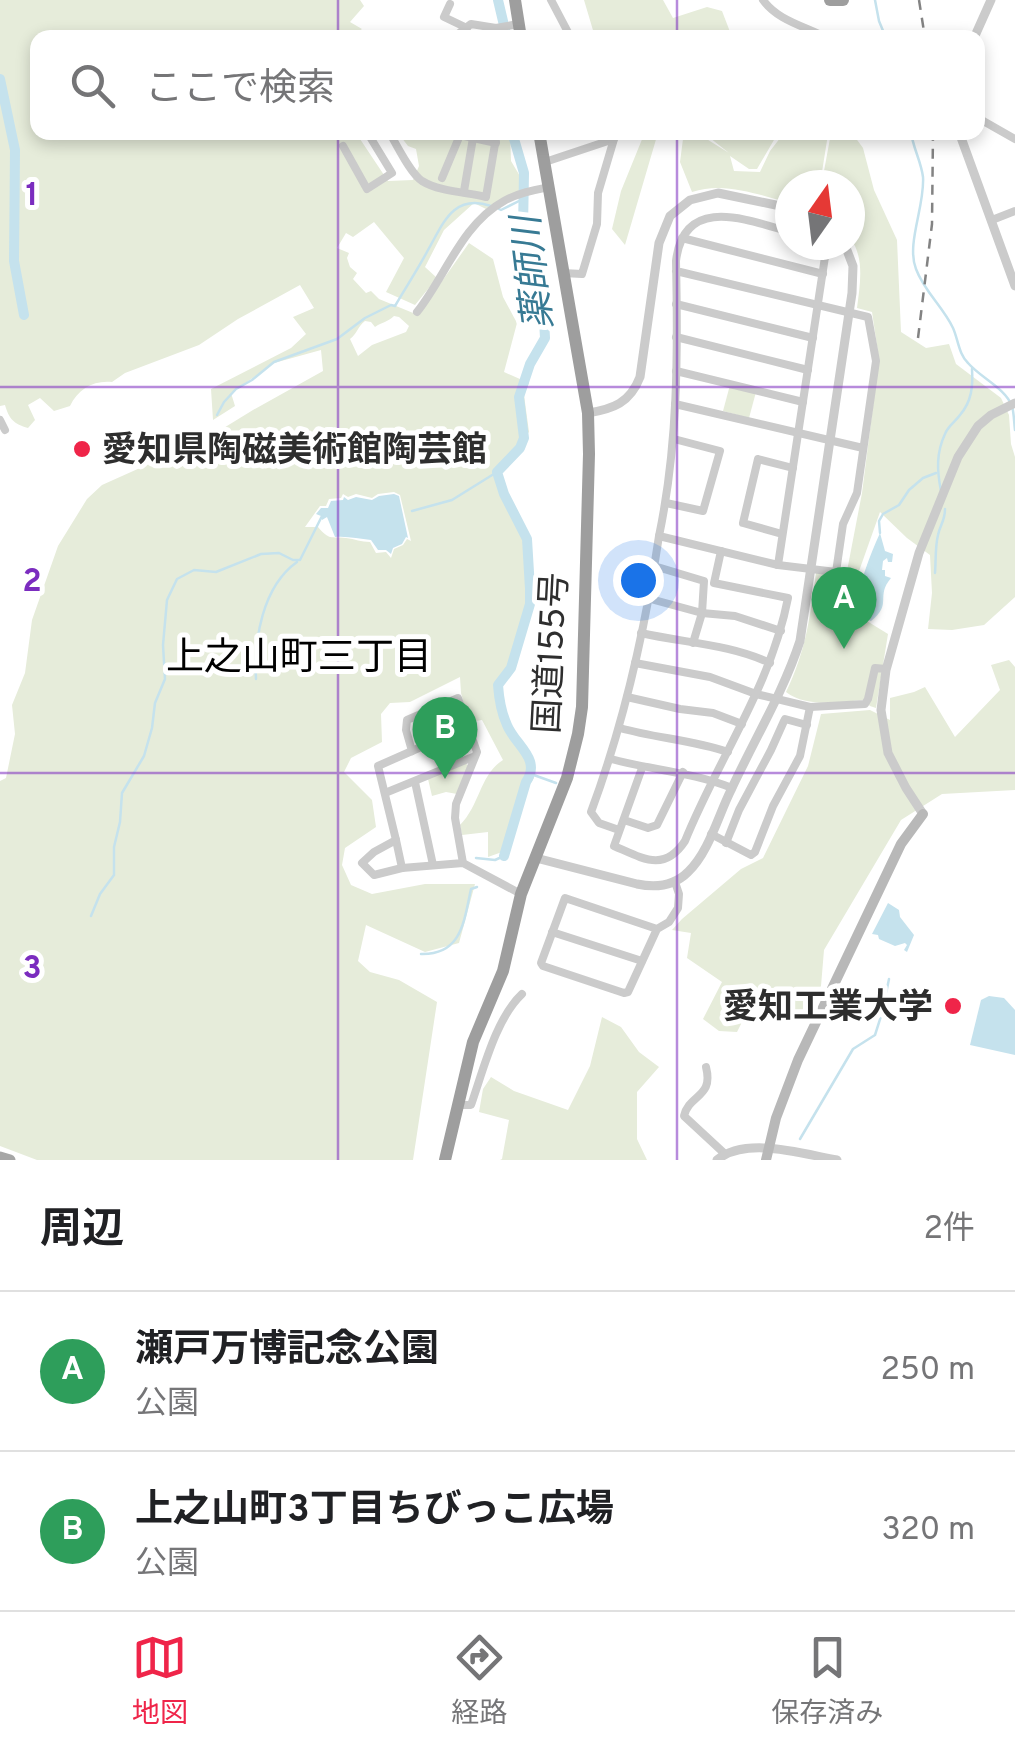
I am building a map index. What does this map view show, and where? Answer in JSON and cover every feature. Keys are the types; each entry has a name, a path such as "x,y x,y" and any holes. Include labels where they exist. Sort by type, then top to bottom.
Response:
{"highway":[{"path":"515,0 520,30"},
{"path":"830,0 842,0"},
{"name":"国道155号","path":"445,1160 473,1042 504,970 521,894 566,778 582,707 588,413 541,140"}],"main road":[{"path":"767,1154 798,1060 901,844 924,814"},
{"path":"0,1157 10,1160"}],"street":[{"path":"551,0 567,30"},
{"path":"763,0 781,18 809,30"},
{"path":"978,30 991,0"},
{"path":"450,4 444,17 467,28"},
{"path":"464,30 471,24 512,30"},
{"path":"985,122 1015,139"},
{"path":"372,140 392,173"},
{"path":"395,140 423,181 486,197 496,140"},
{"path":"442,178 458,140"},
{"path":"464,191 473,140"},
{"path":"481,140 496,144"},
{"path":"545,162 604,140"},
{"path":"563,273 582,274 598,224 598,192 614,140"},
{"path":"962,140 1015,286"},
{"path":"343,146 367,188 408,162"},
{"path":"416,312 487,212 520,193 549,187"},
{"path":"588,413 619,405 630,397 640,377 658,242 670,216 690,200 718,193 775,205"},
{"path":"992,220 1015,211"},
{"path":"619,830 596,821 590,812 620,728 666,503 674,439 677,256 682,238 700,219 723,216 775,228"},
{"path":"682,238 823,274"},
{"path":"778,566 825,260"},
{"path":"536,858 649,887 674,882 689,871 710,834 800,641 850,313 854,275 850,260"},
{"path":"658,536 778,566 836,572 843,524 857,493 876,361 868,317 676,271"},
{"path":"676,304 812,338"},
{"path":"676,337 808,370"},
{"path":"676,371 803,402"},
{"path":"675,404 863,448"},
{"path":"924,814 896,768 884,738 886,669 918,553 958,457 978,426 991,414 1011,405"},
{"path":"0,420 5,430"},
{"path":"666,503 703,511 720,450 674,439"},
{"path":"782,534 742,523 758,459 793,468"},
{"path":"642,768 614,846 648,860 670,857 685,841 756,694 770,663 788,598 714,583 721,551"},
{"path":"654,566 704,581 702,613 693,643"},
{"path":"647,598 702,613 735,616 780,631"},
{"path":"641,633 736,650 770,663"},
{"path":"635,664 716,679 810,707 865,704 875,668 886,669"},
{"path":"627,697 714,713 742,724"},
{"path":"412,751 406,720 458,698 477,752 456,804 463,863"},
{"path":"710,834 751,855 755,852 772,806 800,756 810,707"},
{"path":"726,842 738,810 785,719 807,725"},
{"path":"402,868 378,766 468,726"},
{"path":"620,728 728,752"},
{"path":"384,793 475,757"},
{"path":"610,759 642,768 683,772 732,788"},
{"path":"624,820 648,828 657,825 683,772"},
{"path":"415,782 433,865"},
{"path":"396,840 362,863 374,875 402,868 463,863 521,894"},
{"path":"656,929 565,898 541,963 628,992 656,929 669,922 678,908 679,894 674,882"},
{"path":"552,932 642,961"},
{"path":"458,1105 471,1105 492,1045 514,1001 522,994"},
{"path":"706,1068 704,1092 687,1106 684,1116 721,1157 755,1147 767,1154 837,1160"}],"green space":[{"path":"0,0 360,0 364,6 350,22 361,30 30,30 30,140 361,140 388,181 413,180 419,166 416,149 403,140 510,140 511,161 527,188 486,209 474,203 444,230 425,267 437,278 415,305 386,292 404,258 374,222 353,237 346,233 337,248 349,253 350,267 357,273 353,279 366,293 371,291 379,299 418,315 469,243 493,259 503,297 517,323 504,372 529,383 524,395 529,432 495,471 500,494 522,536 526,553 526,602 510,666 496,683 496,702 509,736 528,761 534,778 518,796 502,852 488,857 488,832 462,835 460,825 489,773 503,760 482,720 469,722 460,677 410,702 390,703 381,714 382,742 351,758 344,772 372,800 376,827 345,848 342,865 351,885 372,894 425,884 475,884 459,943 425,952 366,925 358,961 370,972 399,980 437,1002 413,1160 37,1160 0,1146 0,781 6,778 15,734 12,705 25,673 32,620 58,546 87,499 102,485 209,437 323,371 321,350 274,363 231,393 235,406 213,420 211,389 291,348 306,334 293,317 314,308 300,285 199,345 125,373 112,382 87,387 70,406 54,411 40,398 28,405 35,420 28,428 13,420 5,405 0,406","holes":["399,317 409,326 406,332 372,345 358,356 350,339 365,321 375,327","394,492 400,495 411,541 407,539 394,549 391,558 386,552 376,553 370,542 330,537 318,527 305,527 320,506 343,494 372,498"]},
{"path":"584,0 663,0 673,18 707,7 722,11 729,30 593,30"},
{"path":"642,140 656,140 625,245 612,229 621,191"},
{"path":"683,140 708,140 729,153 713,140 774,140 757,169 749,169 730,156 734,171 760,172 779,140 827,140 822,170 775,170 775,199 717,188 692,192 680,162"},
{"path":"830,140 857,140 863,148 874,190 897,240 901,332 926,348 949,344 956,364 1001,398 1009,415 1015,457 1015,597 984,625 928,629 932,593 930,555 880,512 858,574 847,571 862,493 879,359 872,312 857,308 859,260 865,260 865,170 824,170"},
{"path":"730,385 756,392 749,418 723,411"},
{"path":"816,573 855,576 849,610 888,634 876,708 864,700 813,702 786,692 803,648"},
{"path":"1009,660 1015,667 1015,790 942,794 901,820 824,950 821,986 803,1023 790,1008 764,1001 748,1010 737,1032 719,1031 703,1019 722,982 687,958 691,933 672,930 741,869 763,858 808,766 821,714 870,710 890,720 890,698 925,687 955,737 1000,690 991,665"},
{"path":"465,762 468,766 457,794 432,796 428,779"},
{"path":"602,1017 621,1027 639,1052 659,1067 637,1092 637,1139 647,1160 500,1160 509,1120 479,1112 483,1089 491,1077 514,1091 568,1110 590,1066"}],"water":[{"path":"399,496 408,538 391,554 378,550 371,540 335,537 327,517 322,520 316,514 321,508 328,508 331,501 344,497 372,500"},
{"path":"880,533 885,551 893,554 892,562 887,558 883,561 882,570 891,578 884,590 881,610 871,621 863,618 854,606"},
{"path":"888,903 899,910 914,935 907,952 905,943 895,946 872,934"},
{"path":"989,996 1004,998 1015,1010 1015,1055 970,1045 981,1000"}],"waterway":[{"name":"薬師川","path":"498,0 505,30"},
{"path":"875,0 883,30"},
{"path":"0,79 15,150 14,261 24,315"},
{"name":"薬師川","path":"504,856 531,766 505,720 498,685 511,668 530,604 530,589 527,539 497,472 520,448 524,438 519,397 530,364 545,338 523,228 524,173 514,140"},
{"path":"913,140 923,177 913,248 916,269 949,320 965,360 1009,400 1015,430"},
{"path":"499,209 523,199"},
{"path":"217,415 236,389 274,362 337,339 365,318 395,306 451,213 467,204 491,206"},
{"path":"941,491 940,448 946,431 969,399 972,369"},
{"path":"412,511 452,500 497,472"},
{"path":"880,533 883,514 899,505 923,478 936,473"},
{"path":"935,573 937,540 945,509"},
{"path":"91,916 114,875 122,793 144,756 155,703 165,679 167,600 177,579 194,570 216,572 261,554 279,553 300,560 322,516"},
{"path":"256,679 259,631 268,600 297,562"},
{"path":"531,774 556,783"},
{"path":"476,858 495,860 504,856"},
{"path":"421,954 435,953 453,942 463,924 471,889 477,887"},
{"path":"800,1139 853,1049 875,1035 889,979"}],"railway":[{"path":"919,0 924,30"},
{"path":"918,338 932,224 933,140"}],"place":[{"name":"愛知県陶磁美術館陶芸館","path":"82,449"},
{"name":"瀬戸万博記念公園","path":"844,649"},
{"name":"上之山町3丁目ちびっこ広場","path":"445,779"},
{"name":"愛知工業大学","path":"953,1006"}],"district":[{"name":"上之山町三丁目","path":"299,656"}]}
